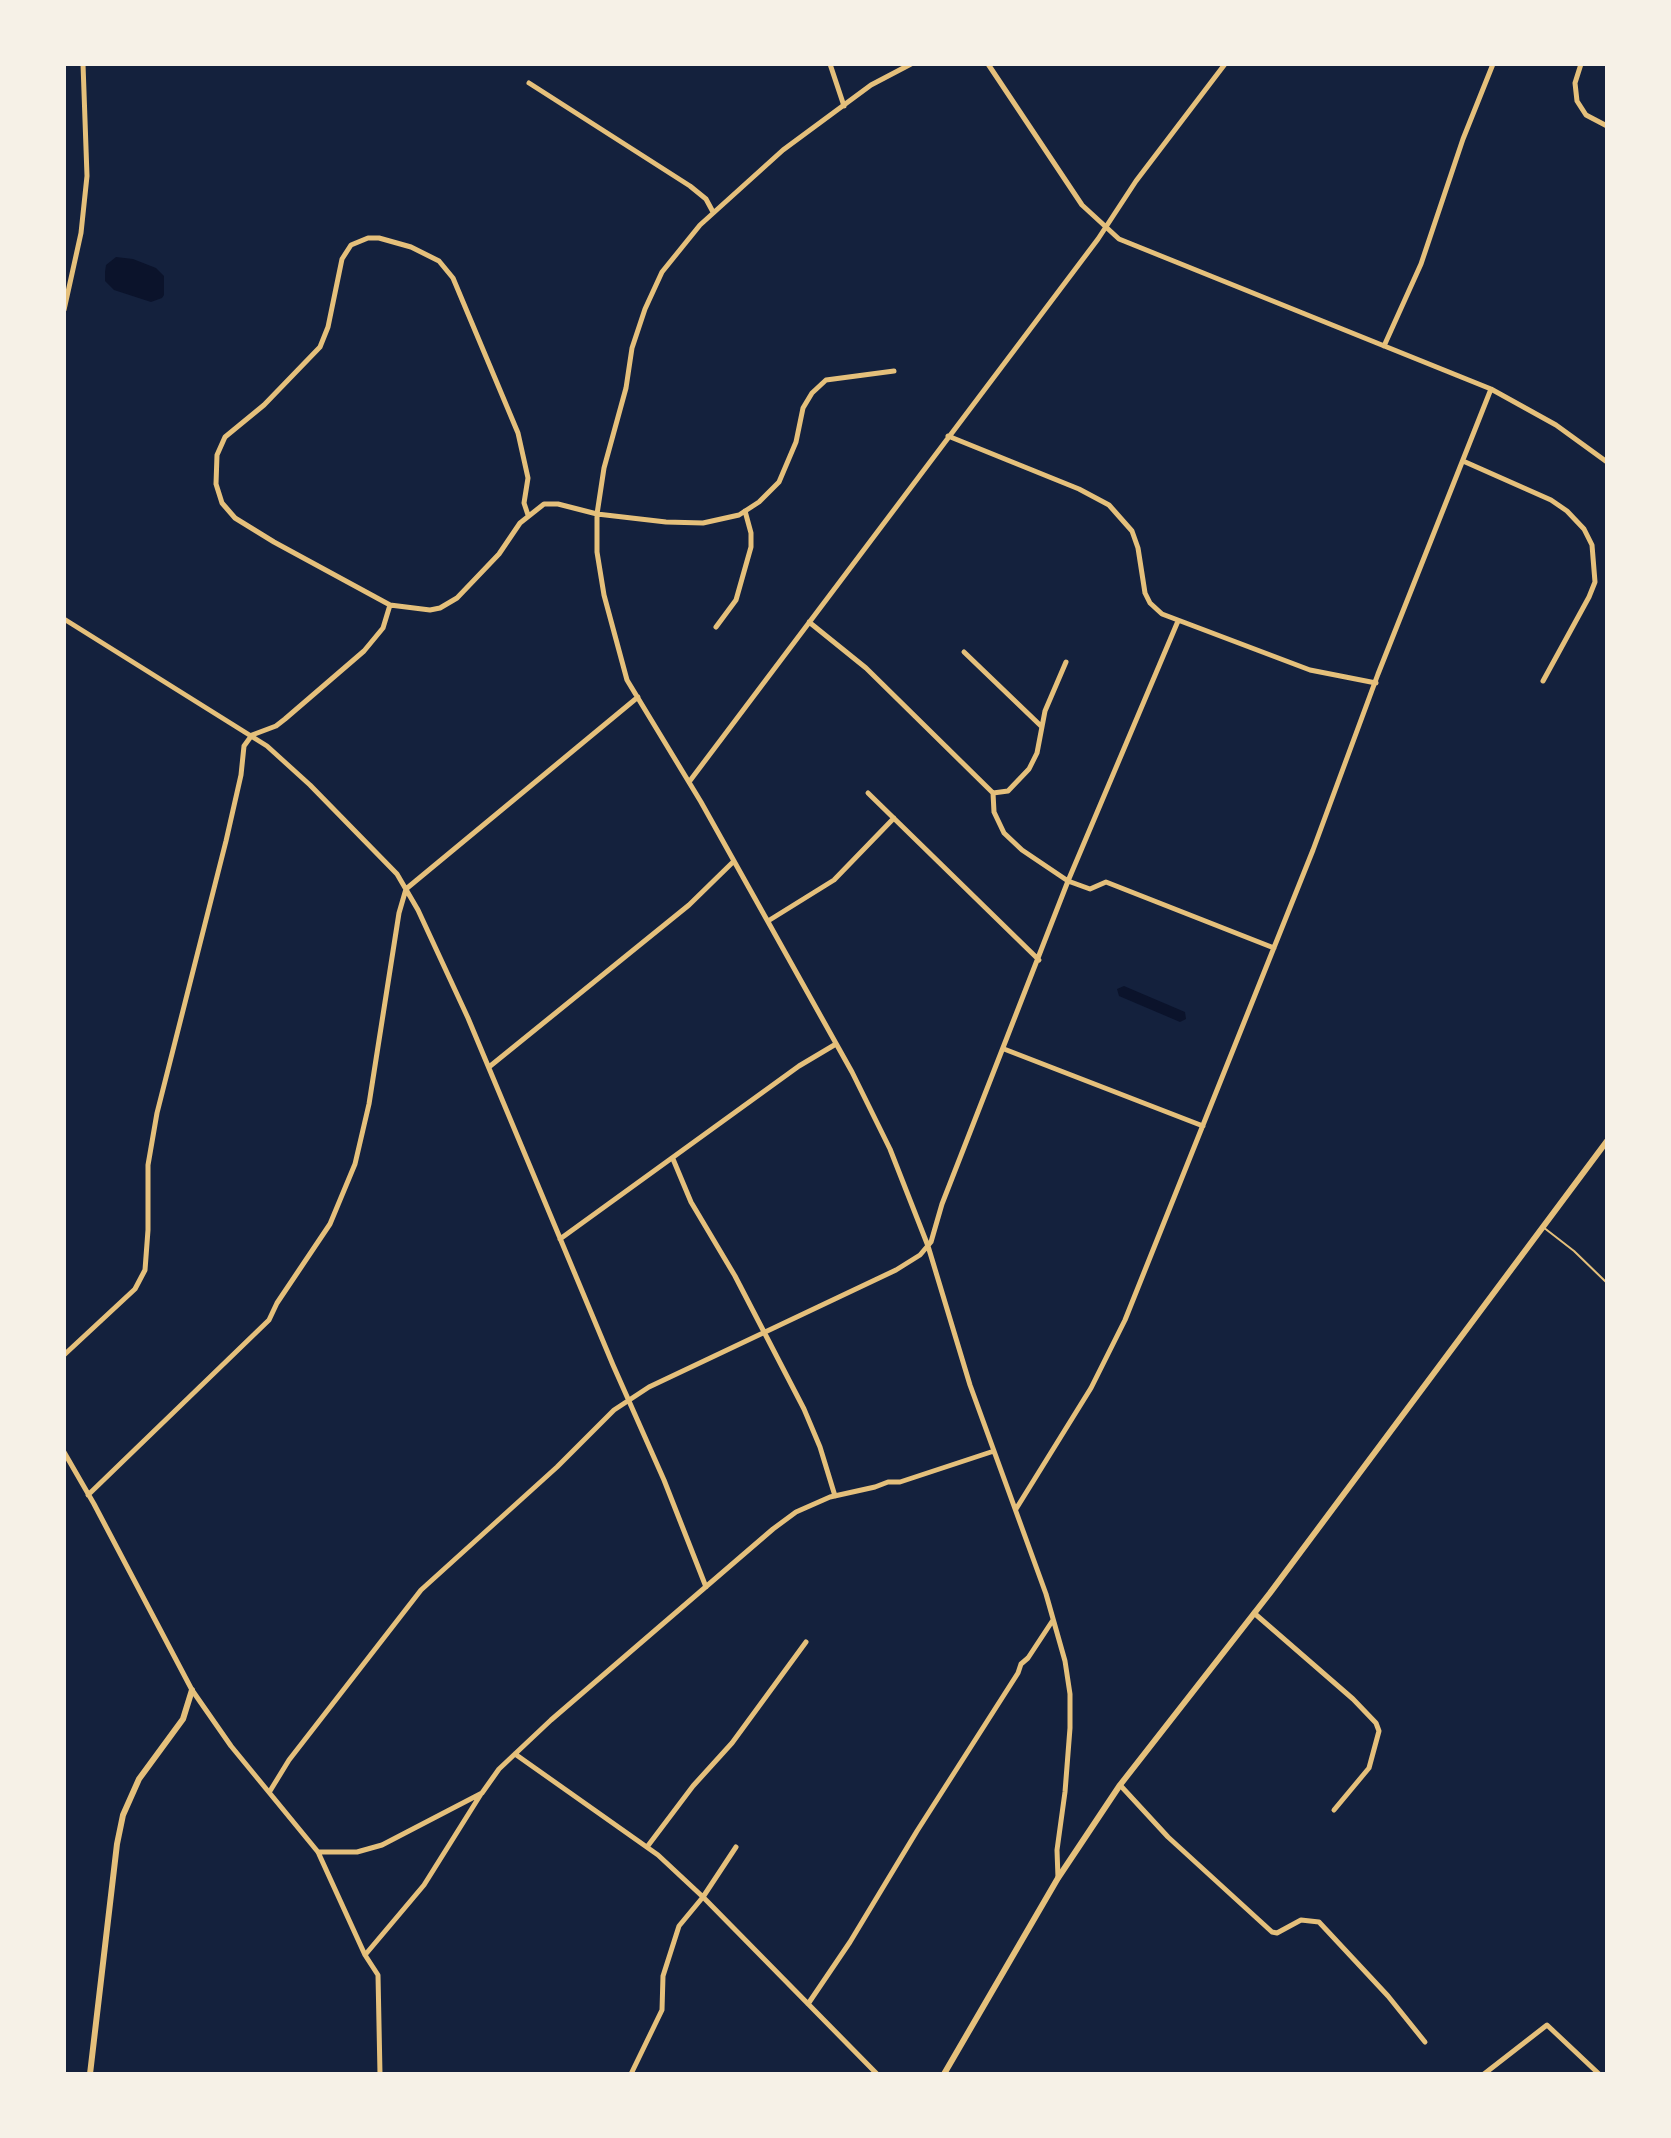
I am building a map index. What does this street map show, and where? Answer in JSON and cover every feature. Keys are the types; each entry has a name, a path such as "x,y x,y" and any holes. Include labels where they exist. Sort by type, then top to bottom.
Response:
{"street":[{"path":"64,310 81,233 87,176 83,64"},
{"path":"830,64 844,106"},
{"path":"911,64 871,85 783,150 713,212 673,256 653,290 632,348 597,514 599,574 625,673 836,1044 890,1149 928,1246 950,1323 1054,1619 1065,1661 1070,1694 1065,1792 1057,1850 1058,1878"},
{"path":"988,64 1082,205 1105,229 1132,246 1491,389 1556,425 1607,462"},
{"path":"689,782 1105,229 1136,181 1225,64"},
{"path":"1384,346 1421,264 1463,139 1493,64"},
{"path":"1581,64 1575,83 1577,101 1586,115 1607,126"},
{"path":"529,83 690,186 706,199 713,212"},
{"path":"528,515 524,503 528,478 518,433 453,278 430,255 411,247 379,238 368,238 351,245 342,259 328,327 320,347 264,405 225,437 217,455 216,484 222,503 235,518 390,605 430,610 457,598 499,554 520,523 550,503 597,514 703,523 719,522 745,511 779,482 796,442 803,408 812,393 826,380 894,371"},
{"path":"1015,1509 1091,1388 1114,1344 1274,948 1491,389"},
{"path":"947,436 1079,489 1109,505 1132,531 1145,593 1150,603 1162,614 1310,670 1376,683"},
{"path":"1463,461 1559,505 1576,519 1592,545 1595,582 1543,681"},
{"path":"716,627 736,600 751,547 745,511"},
{"path":"64,1355 135,1289 145,1270 148,1165 157,1113 226,841 241,775 244,746 252,735 276,726 364,651 383,628 390,605"},
{"path":"64,619 252,735 310,785 390,863 406,889 489,1067 706,1587"},
{"path":"270,1791 289,1760 421,1590 557,1467 586,1435 629,1399 702,1361 896,1270 928,1246 1068,881 1178,621"},
{"path":"809,622 866,668 993,793 994,812 1004,833 1022,850 1068,881 1090,889 1106,882 1274,948"},
{"path":"964,652 1041,727"},
{"path":"993,793 1008,791 1029,769 1037,753 1045,711 1066,662"},
{"path":"88,1495 269,1320 330,1224 355,1164 369,1104 399,913 406,889 638,697"},
{"path":"868,793 1039,960"},
{"path":"768,921 834,880 894,818"},
{"path":"489,1067 689,905 733,862"},
{"path":"560,1239 799,1066 836,1044"},
{"path":"1004,1049 1203,1126"},
{"path":"944,2074 1058,1878 1120,1785 1607,1141"},
{"path":"673,1159 691,1202 735,1276 812,1427 835,1496"},
{"path":"365,1955 424,1885 499,1769 551,1720 785,1519 835,1496 888,1482 900,1482 994,1451"},
{"path":"64,1452 192,1690 231,1746 318,1852 365,1955 378,1975 380,2074"},
{"path":"1253,1613 1353,1699 1376,1723 1379,1731 1369,1768 1334,1810"},
{"path":"808,2004 850,1942 1021,1664 1054,1619"},
{"path":"647,1847 693,1786 732,1743 806,1642"},
{"path":"90,2074 123,1815 139,1779 183,1719 192,1690"},
{"path":"515,1754 647,1847 703,1897 877,2074"},
{"path":"1120,1785 1168,1837 1272,1932 1277,1933 1301,1920 1319,1922 1388,1996 1425,2042"},
{"path":"318,1852 357,1852 382,1845 482,1793"},
{"path":"631,2074 662,2010 663,1976 679,1926 703,1897 736,1847"},
{"path":"1484,2074 1547,2025 1599,2074"}],"lane":[{"path":"1542,1227 1574,1251 1607,1283"}],"water":[{"path":"116,257 133,259 156,268 164,276 162,298 151,302 114,290 105,281 105,272 106,265"},
{"path":"1124,986 1185,1012 1186,1019 1180,1022 1119,996 1117,989"}]}
